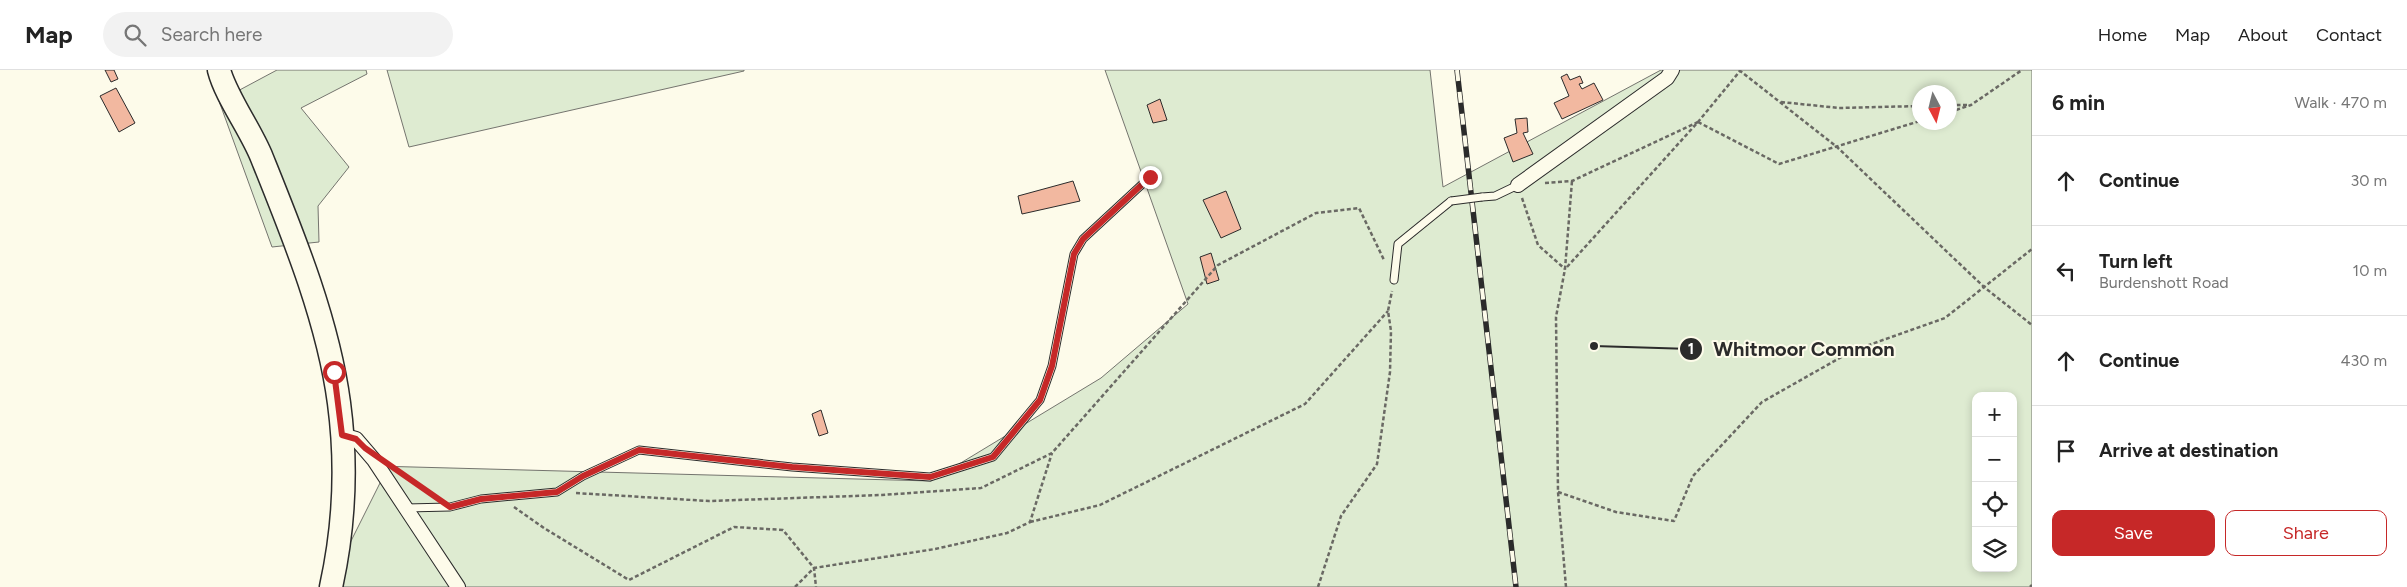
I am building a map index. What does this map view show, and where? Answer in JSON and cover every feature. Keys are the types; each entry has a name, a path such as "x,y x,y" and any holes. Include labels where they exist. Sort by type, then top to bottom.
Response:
{"main road":[{"path":"218,72 261,155 289,228 319,317 332,363 342,435 341,518 331,587"}],"street":[{"path":"1518,185 1667,78 1672,70"},
{"path":"342,435 356,439 365,448 458,587"}],"lane":[{"path":"406,508 450,507 481,499 557,492 583,476 639,450 792,467 930,477 993,457 1040,400 1052,366 1074,254 1083,239 1150,177"},
{"path":"1394,280 1398,244 1451,201 1495,196 1518,185"}],"path":[{"path":"1565,268 1698,122 1740,70 1837,147 1984,287 2032,325"},
{"path":"1957,110 1971,105 2022,70"},
{"path":"1780,102 1839,108 1912,106"},
{"path":"1957,105 1971,105"},
{"path":"1565,268 1538,245 1518,185 1572,182 1698,122"},
{"path":"1698,122 1779,164 1912,124"},
{"path":"1566,587 1558,492 1556,317 1565,268 1572,182"},
{"path":"557,492 709,501 882,495 981,488 1052,453 1218,265 1316,213 1359,208 1394,280 1388,311 1392,331 1390,372 1377,464 1341,516 1318,587"},
{"path":"1558,492 1616,512 1674,521 1693,476 1762,402 1852,351 1946,318 2032,249"},
{"path":"795,587 814,568 935,549 1007,533 1030,522 1100,506 1305,404 1388,311"},
{"path":"1030,522 1052,453"},
{"path":"396,470 450,507"},
{"path":"501,497 544,528 629,580 734,527 783,530 814,568 816,587"}],"green space":[{"path":"277,70 366,70 367,74 301,108 349,167 318,206 319,242 272,247 219,101"},
{"path":"387,70 744,70 744,71 409,147"},
{"path":"1105,70 1430,70 1443,187 1661,70 2032,70 2032,587 328,587 381,481 376,466 931,481 1101,378 1188,304"}],"building":[{"path":"105,70 114,70 118,79 111,82"},
{"path":"1567,74 1570,80 1580,76 1583,83 1579,84 1582,89 1594,83 1603,100 1562,119 1554,103 1569,96 1561,77"},
{"path":"116,88 135,123 119,132 100,96"},
{"path":"1160,99 1167,120 1153,123 1147,105"},
{"path":"1527,118 1528,132 1523,133 1533,154 1513,162 1504,138 1517,133 1515,119"},
{"path":"1073,181 1080,201 1022,214 1018,196"},
{"path":"1226,191 1241,229 1221,238 1203,200"},
{"path":"1211,253 1219,280 1207,284 1200,257"},
{"path":"821,410 828,433 819,436 812,414"}],"railway":[{"path":"1457,70 1516,587"}],"place":[{"name":"Whitmoor Common","path":"1594,346"}],"route":[{"path":"334,372 342,435 356,439 365,448 450,507 481,499 557,492 583,476 639,450 792,467 930,477 993,457 1040,400 1052,366 1063,320 1074,254 1083,239 1150,177"}]}
